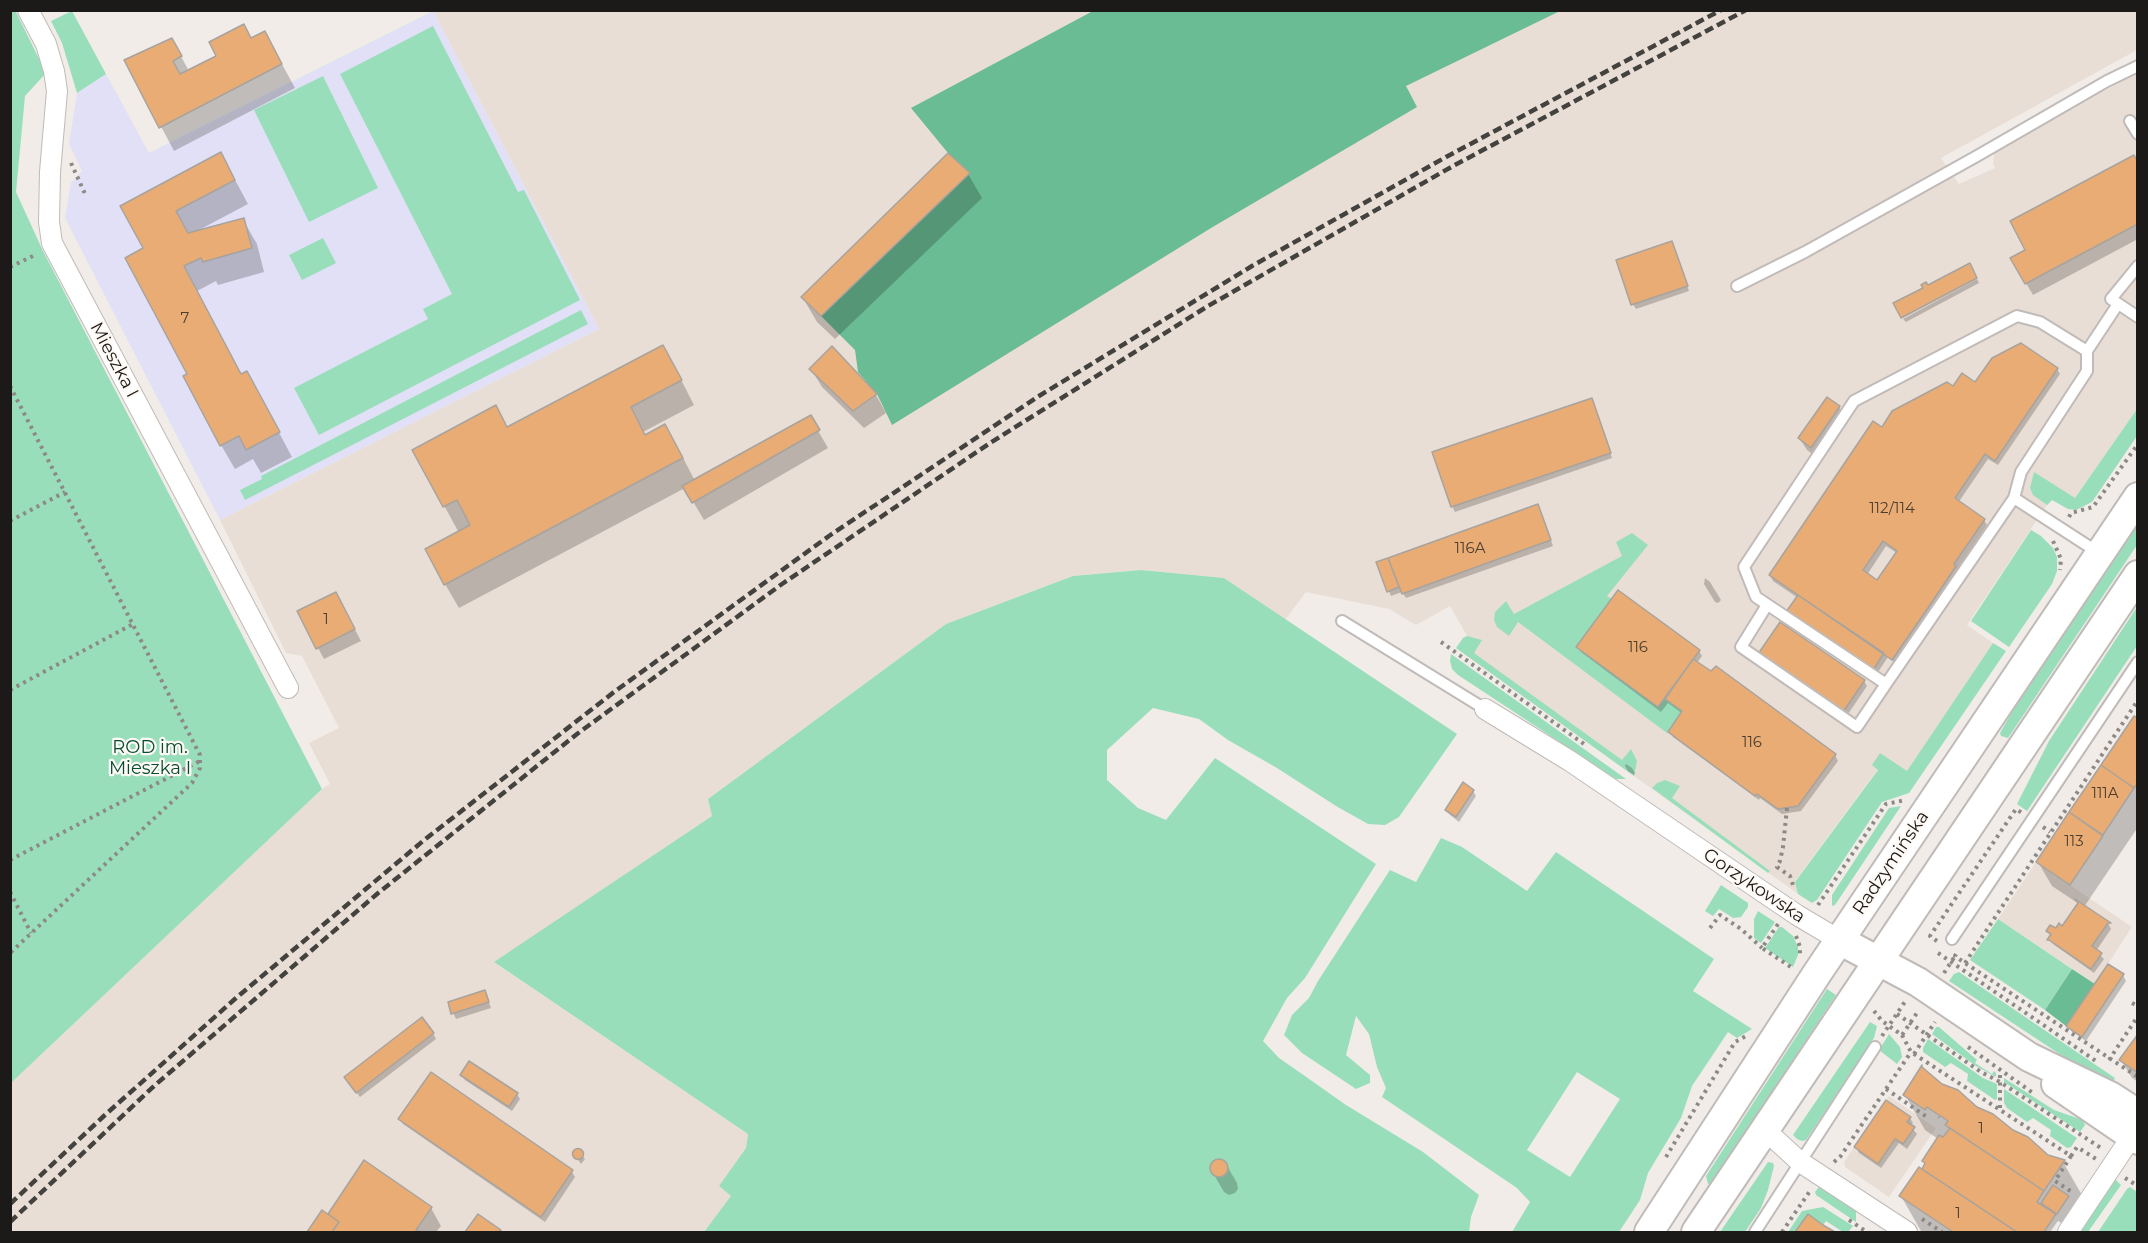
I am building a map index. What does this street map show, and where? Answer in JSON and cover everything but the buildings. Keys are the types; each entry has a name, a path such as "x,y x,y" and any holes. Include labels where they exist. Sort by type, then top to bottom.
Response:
{"main road":[{"name":"Radzymińska","path":"1649,1233 1839,940 2138,497"},
{"path":"1696,1233 2138,575"},
{"name":"Gorzykowska","path":"1839,940 1918,982 2029,1057 2110,1096 2136,1129"},
{"path":"1682,1183 1715,1205"}],"street":[{"name":"Mieszka I","path":"28,10 46,44 57,91 50,172 49,222 52,243 288,688"},
{"name":"Gorzykowska","path":"1485,708 1570,761 1797,915 1839,940"},
{"path":"1764,1129 1800,1162 1907,1233"},
{"path":"2068,1233 2136,1129"}],"lane":[{"path":"1737,286 1804,252 2107,81 2138,66"},
{"path":"2130,122 2138,134"},
{"path":"2138,266 2111,298 2138,317"},
{"path":"1767,605 1741,648 1857,727 2014,498 2021,472 2087,371 2087,351 2118,304"},
{"path":"1886,684 1756,597 1744,567 1854,401 2017,316 2040,322 2087,351"},
{"path":"2014,498 2099,554"},
{"path":"1342,621 1485,708"},
{"path":"1948,945 2138,662"},
{"path":"1755,1233 1875,1047"}],"path":[{"path":"10,267 44,251"},
{"path":"10,386 200,755 200,768 192,783 10,952"},
{"path":"10,521 65,492"},
{"path":"10,690 134,624"},
{"path":"1441,642 1585,745"},
{"path":"1965,963 2138,700"},
{"path":"10,860 200,761"},
{"path":"1816,909 1886,804 1910,799"},
{"path":"1773,871 1782,854 1787,808"},
{"path":"2050,832 2016,809 1930,936 1948,945 1956,954 1955,956 1965,963 2138,1077"},
{"path":"1777,867 1790,876 1795,895 1787,888"},
{"path":"10,892 32,933"},
{"path":"1710,928 1720,915 1794,970"},
{"path":"1762,948 1780,920"},
{"path":"1799,933 1796,937 1800,947 1800,959 1803,962"},
{"path":"1938,953 2103,1065"},
{"path":"1940,978 1955,956"},
{"path":"2132,1003 2138,1006"},
{"path":"1902,1035 1922,1005 1929,1013"},
{"path":"1875,1011 1882,1021 1902,1035 1912,1053 2071,1156"},
{"path":"1897,1014 1981,1072 2110,1154"},
{"path":"2109,1060 2138,1016"},
{"path":"1782,1233 1820,1176 1840,1157 1937,1019"},
{"path":"2000,1070 2000,1109"},
{"path":"1886,1089 1927,1117"},
{"path":"2076,1194 2055,1180 2077,1147 2103,1163"}],"shaded area":[{"path":"433,11 2137,11 2137,50 1941,158 1959,184 1995,168 1994,154 2008,144 2137,73 2137,409 2075,498 2052,500 2047,505 1967,625 1993,643 1907,772 1880,754 1878,769 1795,881 1798,894 1456,648 1467,636 1450,606 1416,625 1389,609 1306,592 1285,620 1224,578 1141,570 1073,576 946,624 708,799 712,816 495,963 748,1134 746,1148 719,1186 732,1196 704,1232 11,1232 11,1083 322,789 330,784 309,743 339,728 302,656 286,653 220,520 599,329"},
{"path":"433,11 599,329 220,520 65,218 71,183 82,171 69,144 77,93 106,74 149,153"},
{"path":"2036,862 2132,927 2095,984 1998,919"},
{"path":"1889,1096 1936,1128 1889,1197 1845,1167 1844,1162"}],"green space":[{"name":"ROD im. Mieszka I","path":"15,10 46,73 25,96 16,192 43,251 322,789 11,1083 10,11"},
{"path":"72,11 106,74 77,93 62,43 51,21"},
{"path":"1093,11 1560,11 1406,86 1417,107 1211,228 892,425 877,394 858,372 855,350 821,316 969,173 948,153 911,108"},
{"path":"433,26 518,192 524,190 580,300 319,435 294,388 428,319 423,309 452,294 340,74"},
{"path":"323,76 378,188 309,222 254,110"},
{"path":"323,238 336,263 302,280 289,255"},
{"path":"581,310 588,324 245,500 240,490 262,479 261,476"},
{"path":"2137,409 2137,436 2092,502 2076,510 2068,509 2052,500 2047,505 2033,495 2030,488 2034,472 2075,498"},
{"path":"2137,524 2137,545 2008,738 2001,736 2000,733 2012,712"},
{"path":"2031,530 2053,548 2057,557 2057,571 2052,584 2009,647 1971,621"},
{"path":"1632,533 1648,545 1607,596 1612,599 1576,647 1658,707 1665,699 1682,711 1667,733 1518,622 1509,636 1497,627 1494,620 1495,612 1506,601 1514,614 1622,556 1616,542"},
{"path":"1141,570 1224,578 1457,734 1399,817 1385,825 1368,824 1336,806 1228,740 1199,719 1153,708 1107,750 1107,780 1138,808 1166,820 1215,758 1376,864 1305,978 1287,998 1263,1041 1279,1058 1346,1105 1423,1152 1479,1195 1471,1217 1469,1232 704,1232 731,1196 719,1186 746,1148 748,1134 494,962 712,816 708,799 946,624 1073,576"},
{"path":"2137,607 2137,646 2027,811 2017,804 2049,741"},
{"path":"1467,636 1482,640 1474,653 1622,760 1631,749 1637,761 1634,776 1456,648"},
{"path":"1993,643 2006,651 1909,793 1882,802 1817,900 1812,903 1798,894 1795,882 1878,770 1872,765 1880,753 1907,771"},
{"path":"1451,654 1626,779 1616,779 1458,675 1452,669"},
{"path":"1665,780 1680,786 1672,798 1770,871 1768,873 1652,788"},
{"path":"1901,806 1835,905 1832,906 1832,895 1889,808"},
{"path":"1441,838 1462,847 1527,891 1556,852 1714,959 1693,991 1752,1029 1737,1038 1728,1032 1692,1086 1681,1118 1648,1173 1640,1200 1619,1232 1512,1232 1530,1202 1517,1188 1382,1097 1386,1088 1377,1067 1369,1034 1356,1016 1346,1055 1370,1075 1370,1083 1356,1089 1302,1053 1284,1035 1292,1015 1309,998 1390,870 1416,882","holes":["1577,1072 1620,1099 1570,1177 1527,1150"]},
{"path":"1721,885 1748,903 1741,917 1733,918 1719,909 1713,916 1705,911"},
{"path":"1758,911 1775,922 1761,943 1754,938 1754,919"},
{"path":"1998,919 2072,969 2045,1010 1970,960"},
{"path":"1779,927 1793,936 1798,947 1798,955 1793,967 1765,948"},
{"path":"2072,969 2095,984 2066,1026 2045,1010"},
{"path":"1959,972 2115,1078 2111,1086 1949,981 1954,974"},
{"path":"1827,989 1836,995 1712,1182 1708,1184 1706,1176"},
{"path":"1870,1022 1877,1026 1874,1038 1806,1140 1797,1139 1793,1135"},
{"path":"1936,1027 1939,1027 1977,1060 1975,1063 1992,1074 1994,1071 1996,1077 1976,1066 1932,1034"},
{"path":"1889,1034 1900,1047 1902,1057 1897,1064 1879,1050"},
{"path":"1928,1039 1983,1078 1997,1084 1997,1099 1995,1100 1967,1081 1968,1074 1951,1063 1945,1067 1923,1052"},
{"path":"2004,1078 2054,1110 2083,1120 2085,1125 2080,1132 2004,1082"},
{"path":"2004,1089 2077,1138 2071,1147 2067,1148 2050,1136 2051,1130 2033,1118 2027,1122 2007,1108 2004,1103"},
{"path":"1768,1162 1773,1163 1774,1166 1768,1190 1761,1208 1745,1232 1720,1232"},
{"path":"2115,1179 2121,1185 2088,1232 2078,1232"},
{"path":"1821,1184 1856,1209 1856,1222 1816,1195 1815,1192"},
{"path":"2130,1187 2137,1192 2137,1232 2098,1232 2127,1189"},
{"path":"1823,1207 1853,1226 1848,1232 1843,1232 1826,1221 1823,1225 1808,1214 1795,1232 1788,1232 1802,1211"}],"railway":[{"path":"10,1204 236,998 423,841 614,692 829,536 1039,396 1252,266 1446,157 1721,10"},
{"path":"10,1222 154,1086 377,894 577,734 782,584 990,443 1208,306 1453,166 1746,10"}]}
